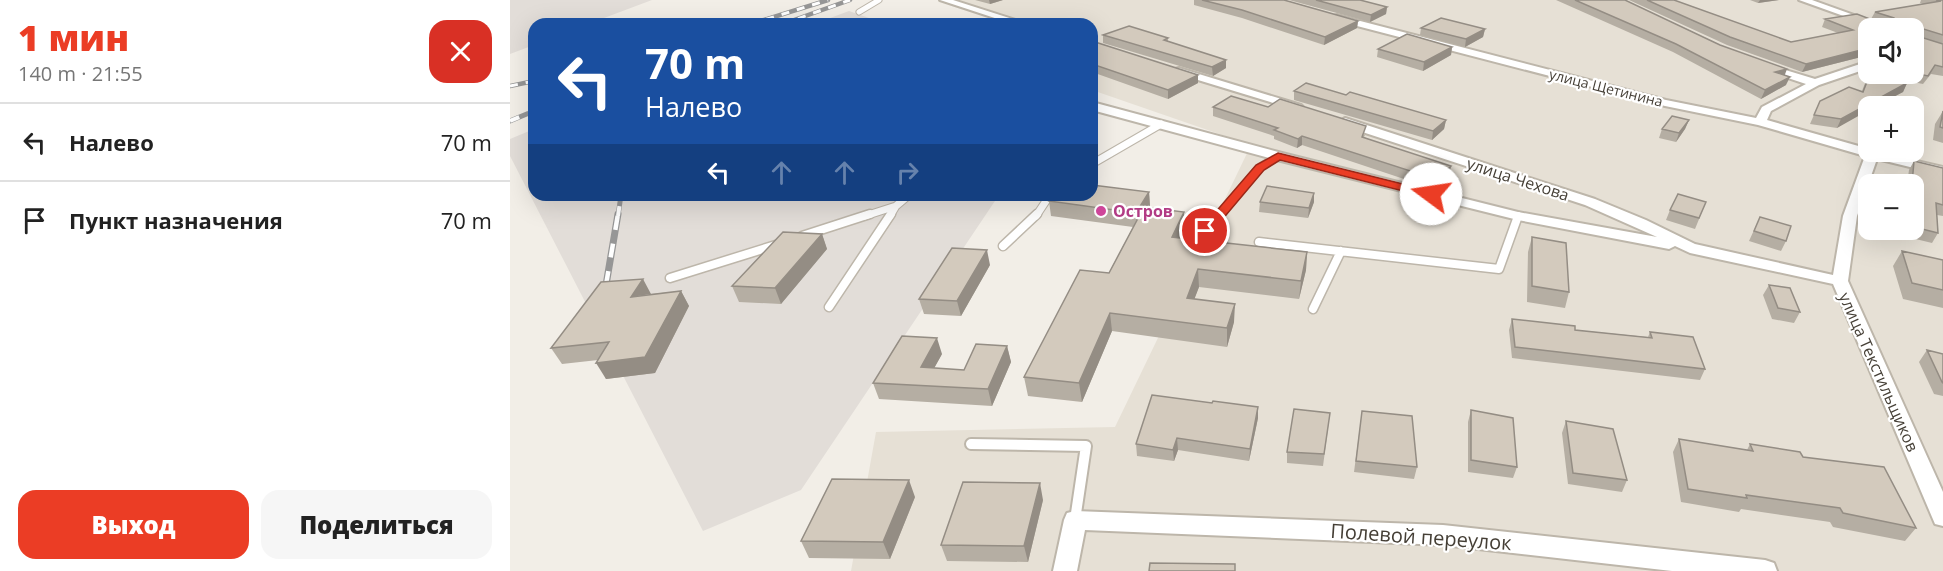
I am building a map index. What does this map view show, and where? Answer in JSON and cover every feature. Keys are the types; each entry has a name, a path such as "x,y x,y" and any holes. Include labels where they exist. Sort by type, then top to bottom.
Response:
{"street":[{"path":"944,0 1003,18"},
{"path":"1803,0 1858,19"},
{"name":"улица Щетинина","path":"1329,16 1665,103 1760,122 1858,150"},
{"path":"1758,64 1815,83"},
{"path":"1760,122 1766,109 1815,83 1858,68"},
{"path":"1171,69 1306,110"},
{"path":"1098,108 1278,156 1518,216 1690,248"},
{"name":"улица Чехова","path":"1329,117 1590,202 1641,223 1690,248 1840,281"},
{"name":"улица Текстильщиков","path":"1869,162 1850,216 1840,281 1943,517"},
{"name":"улица Щетинина","path":"1905,162 1943,171"},
{"path":"1065,571 1075,520"},
{"name":"Полевой переулок","path":"1075,520 1443,535 1766,571"}],"lane":[{"path":"859,12 879,0"},
{"path":"1098,161 1161,124"},
{"path":"1205,231 1260,168 1278,156"},
{"path":"829,307 870,250 896,206 902,201"},
{"path":"1003,246 1035,218 1046,201"},
{"path":"670,278 896,206"},
{"path":"1259,242 1499,269 1518,216"},
{"path":"1313,309 1341,250"},
{"path":"971,444 1086,446 1075,520"}],"shaded area":[{"path":"510,0 652,0 604,18 528,18 528,47 510,54"},
{"path":"952,0 1943,0 1943,571 851,571 876,432 1115,427 1251,145 1098,92 1098,18 998,18"},
{"path":"849,11 869,18 830,18"},
{"path":"528,132 528,191 510,156 510,139"},
{"path":"533,201 995,201 801,490 703,531"}],"building":[{"path":"1202,0 1284,0 1358,21 1325,37 1242,10"},
{"path":"1316,0 1360,0 1387,7 1371,15"},
{"path":"1575,0 1625,0 1720,45 1787,69 1775,72 1790,77 1765,90 1676,44"},
{"path":"1647,0 1674,0 1791,42 1853,30 1825,19 1857,14 1867,18 1858,18 1858,51 1806,64 1730,37"},
{"path":"1943,0 1943,35 1924,29 1924,18 1894,18 1875,12"},
{"path":"1441,18 1485,29 1466,39 1421,28"},
{"path":"1129,26 1226,60 1212,67 1103,35"},
{"path":"1407,34 1452,47 1424,62 1378,49"},
{"path":"1924,38 1943,44 1943,67 1935,65 1928,76 1924,75"},
{"path":"1098,43 1198,75 1168,90 1098,66"},
{"path":"1306,83 1346,95 1350,92 1446,120 1433,131 1294,91"},
{"path":"1866,84 1905,84 1883,96 1858,96 1858,110 1841,119 1814,115 1820,101 1849,87 1863,92"},
{"path":"1231,96 1268,107 1280,99 1366,126 1362,137 1451,166 1435,179 1302,136 1298,139 1274,130 1278,128 1213,107"},
{"path":"1943,111 1943,128 1940,127"},
{"path":"1672,116 1689,120 1679,133 1662,129"},
{"path":"1914,162 1943,168 1943,205 1936,203 1938,233 1924,230 1924,174 1913,174"},
{"path":"1098,186 1149,192 1136,213 1049,201 1098,201"},
{"path":"1267,186 1314,193 1309,208 1260,202"},
{"path":"1678,194 1706,202 1699,218 1670,210"},
{"path":"1144,207 1184,212 1172,237 1307,252 1301,281 1198,269 1187,298 1235,304 1227,328 1110,313 1079,383 1024,377 1080,270 1109,273"},
{"path":"1760,217 1791,226 1786,241 1754,231"},
{"path":"783,232 822,234 775,288 732,286"},
{"path":"1532,237 1566,243 1569,292 1532,286"},
{"path":"952,248 987,250 957,301 919,299"},
{"path":"1902,251 1943,260 1943,290 1912,283"},
{"path":"643,279 631,297 681,291 645,357 596,363 609,342 551,348 601,282"},
{"path":"1769,285 1790,288 1800,312 1778,308"},
{"path":"1512,319 1575,326 1575,330 1652,338 1650,332 1693,337 1705,369 1515,347"},
{"path":"902,336 937,338 921,367 964,370 976,344 1007,346 988,389 873,383"},
{"path":"1927,350 1943,354 1943,383 1942,382"},
{"path":"1152,395 1258,407 1250,449 1177,438 1173,450 1136,444"},
{"path":"1294,409 1330,413 1324,454 1287,452"},
{"path":"1471,410 1513,418 1517,467 1471,460"},
{"path":"1362,411 1412,416 1417,467 1356,461"},
{"path":"1566,421 1613,429 1627,480 1573,473"},
{"path":"1679,439 1753,451 1750,444 1800,452 1803,457 1884,467 1916,528 1843,513 1840,508 1688,489"},
{"path":"832,479 909,480 883,542 801,541"},
{"path":"963,482 1040,483 1024,546 941,545"},
{"path":"1150,563 1235,564 1235,571 1149,571"}],"railway":[{"path":"770,18 828,0"},
{"path":"800,18 850,0"},
{"path":"510,86 528,82"},
{"path":"510,121 528,114"},
{"path":"618,216 620,201"},
{"path":"606,285 618,214"}],"place":[{"name":"Остров","path":"1101,211"}],"route":[{"path":"1205,231 1260,168 1278,156 1431,194"}]}
